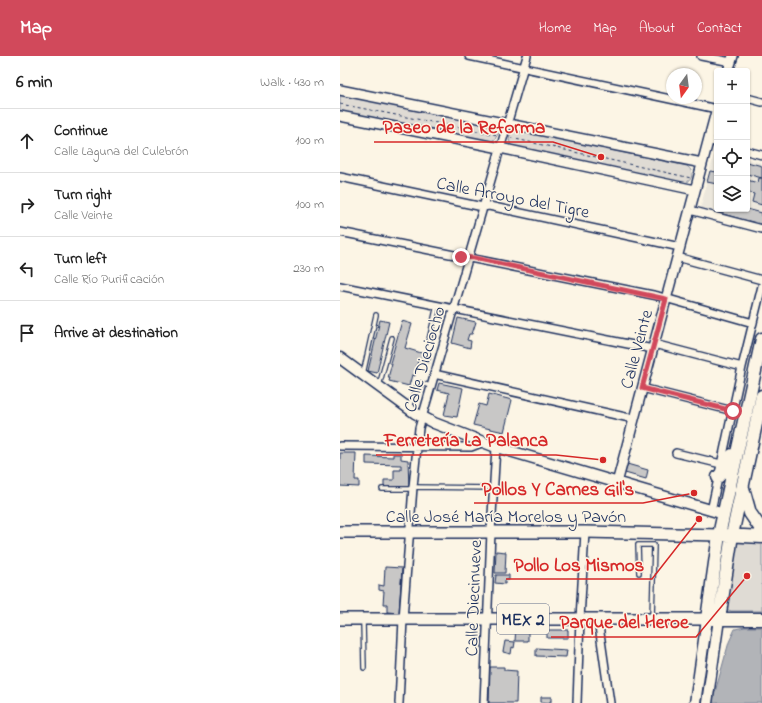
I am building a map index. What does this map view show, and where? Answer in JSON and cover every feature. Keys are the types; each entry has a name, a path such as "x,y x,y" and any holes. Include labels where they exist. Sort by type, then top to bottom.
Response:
{"highway":[{"path":"707,619 724,514 762,339"},
{"path":"719,619 732,535 762,396"},
{"path":"718,477 728,467 736,442 742,433"},
{"path":"742,484 753,518 762,532"},
{"path":"724,514 736,517 762,532"},
{"path":"720,535 762,532"},
{"name":"MEX 2","path":"707,619 762,619"}],"main road":[{"path":"340,358 408,408 422,417 444,427 496,447 724,514"},
{"name":"Calle José María Morelos y Pavón","path":"340,532 585,532 720,535"},
{"name":"MEX 2","path":"340,619 707,619"},
{"path":"695,703 707,619"},
{"path":"707,703 719,619"}],"street":[{"path":"469,56 714,108"},
{"name":"Calle Dieciocho","path":"400,703 403,619 419,428 506,123 527,56"},
{"path":"701,56 731,63"},
{"path":"340,90 702,163"},
{"path":"750,99 762,102"},
{"path":"340,116 500,148 695,190"},
{"name":"Calle Veinte","path":"617,483 702,163 713,141"},
{"path":"750,152 762,155"},
{"name":"Calle Arroyo del Tigre","path":"340,177 483,207 489,206 680,247"},
{"path":"690,210 762,229"},
{"path":"340,232 666,299 753,323"},
{"path":"677,256 762,280"},
{"path":"340,286 653,347 742,367"},
{"path":"711,510 742,367 762,286"},
{"path":"434,374 634,419"},
{"path":"642,388 733,411"},
{"path":"340,446 471,447 484,442"},
{"name":"Calle Diecinueve","path":"484,703 496,447"},
{"path":"676,453 721,464"},
{"path":"577,703 585,532"},
{"path":"598,619 610,703"}],"lane":[{"path":"429,340 437,305"},
{"path":"363,375 376,316"},
{"path":"379,387 392,338"},
{"path":"408,408 418,384 420,383 431,386"},
{"path":"382,489 494,488"},
{"path":"639,574 638,545 654,545 652,619"},
{"path":"363,619 364,668"}],"path":[{"path":"340,104 503,136 698,179"}],"shaded area":[{"path":"340,92 496,126 498,134 495,139 490,142 340,111"},
{"path":"516,130 687,166 690,168 692,176 689,181 683,184 513,147 509,137 513,131"},
{"path":"714,154 714,212 750,212 750,160 762,163 762,226 700,210"},
{"path":"739,541 762,542 762,611 731,611 726,609 737,543"},
{"path":"745,627 762,627 762,703 712,703 729,642 735,629"}],"building":[{"path":"750,163 762,166 762,178 750,175"},
{"path":"710,171 714,172 714,183 707,182"},
{"path":"759,178 762,178 762,205 752,202 754,194 750,193 750,181 758,183"},
{"path":"750,210 762,213 762,225 716,212 750,212"},
{"path":"458,318 476,322 472,334 469,334 467,340 471,341 470,348 452,343"},
{"path":"380,320 389,322 377,373 368,371"},
{"path":"402,321 412,324 405,348 431,356 429,363 418,360 415,376 412,375 409,386 389,381 390,378 388,378 392,363 390,363"},
{"path":"439,383 463,388 457,417 444,415 449,393 437,390"},
{"path":"489,394 512,400 504,432 473,425 479,404 486,406"},
{"path":"340,453 356,453 355,480 359,480 359,487 340,486"},
{"path":"393,454 401,454 401,459 408,460 409,487 384,487 384,480 394,480 394,470 401,470 401,465 366,464 366,456 393,457"},
{"path":"627,464 648,470 646,479 625,473"},
{"path":"496,551 506,552 505,573 495,573"},
{"path":"385,567 402,568 399,613 387,612 387,604 383,604 384,591 379,590 379,585 384,586"},
{"path":"496,575 509,575 509,580 505,580 505,584 495,583"},
{"path":"516,626 528,626 528,641 515,641"},
{"path":"547,630 568,630 568,638 547,638"},
{"path":"505,641 515,642 514,648 512,647 511,654 503,652"},
{"path":"536,648 567,650 566,657 536,656"},
{"path":"490,667 504,667 504,670 517,671 516,703 489,703"},
{"path":"541,697 552,697 552,701 550,701 550,703 541,702"}],"place":[{"name":"Paseo de la Reforma","path":"601,157"},
{"name":"Ferretería La Palanca","path":"603,460"},
{"name":"Pollos Y Carnes Gil's","path":"694,493"},
{"name":"Pollo Los Mismos","path":"699,519"},
{"name":"Parque del Heroe","path":"747,576"}],"route":[{"path":"461,257 474,258 658,296 666,299 642,388 733,411"}]}
